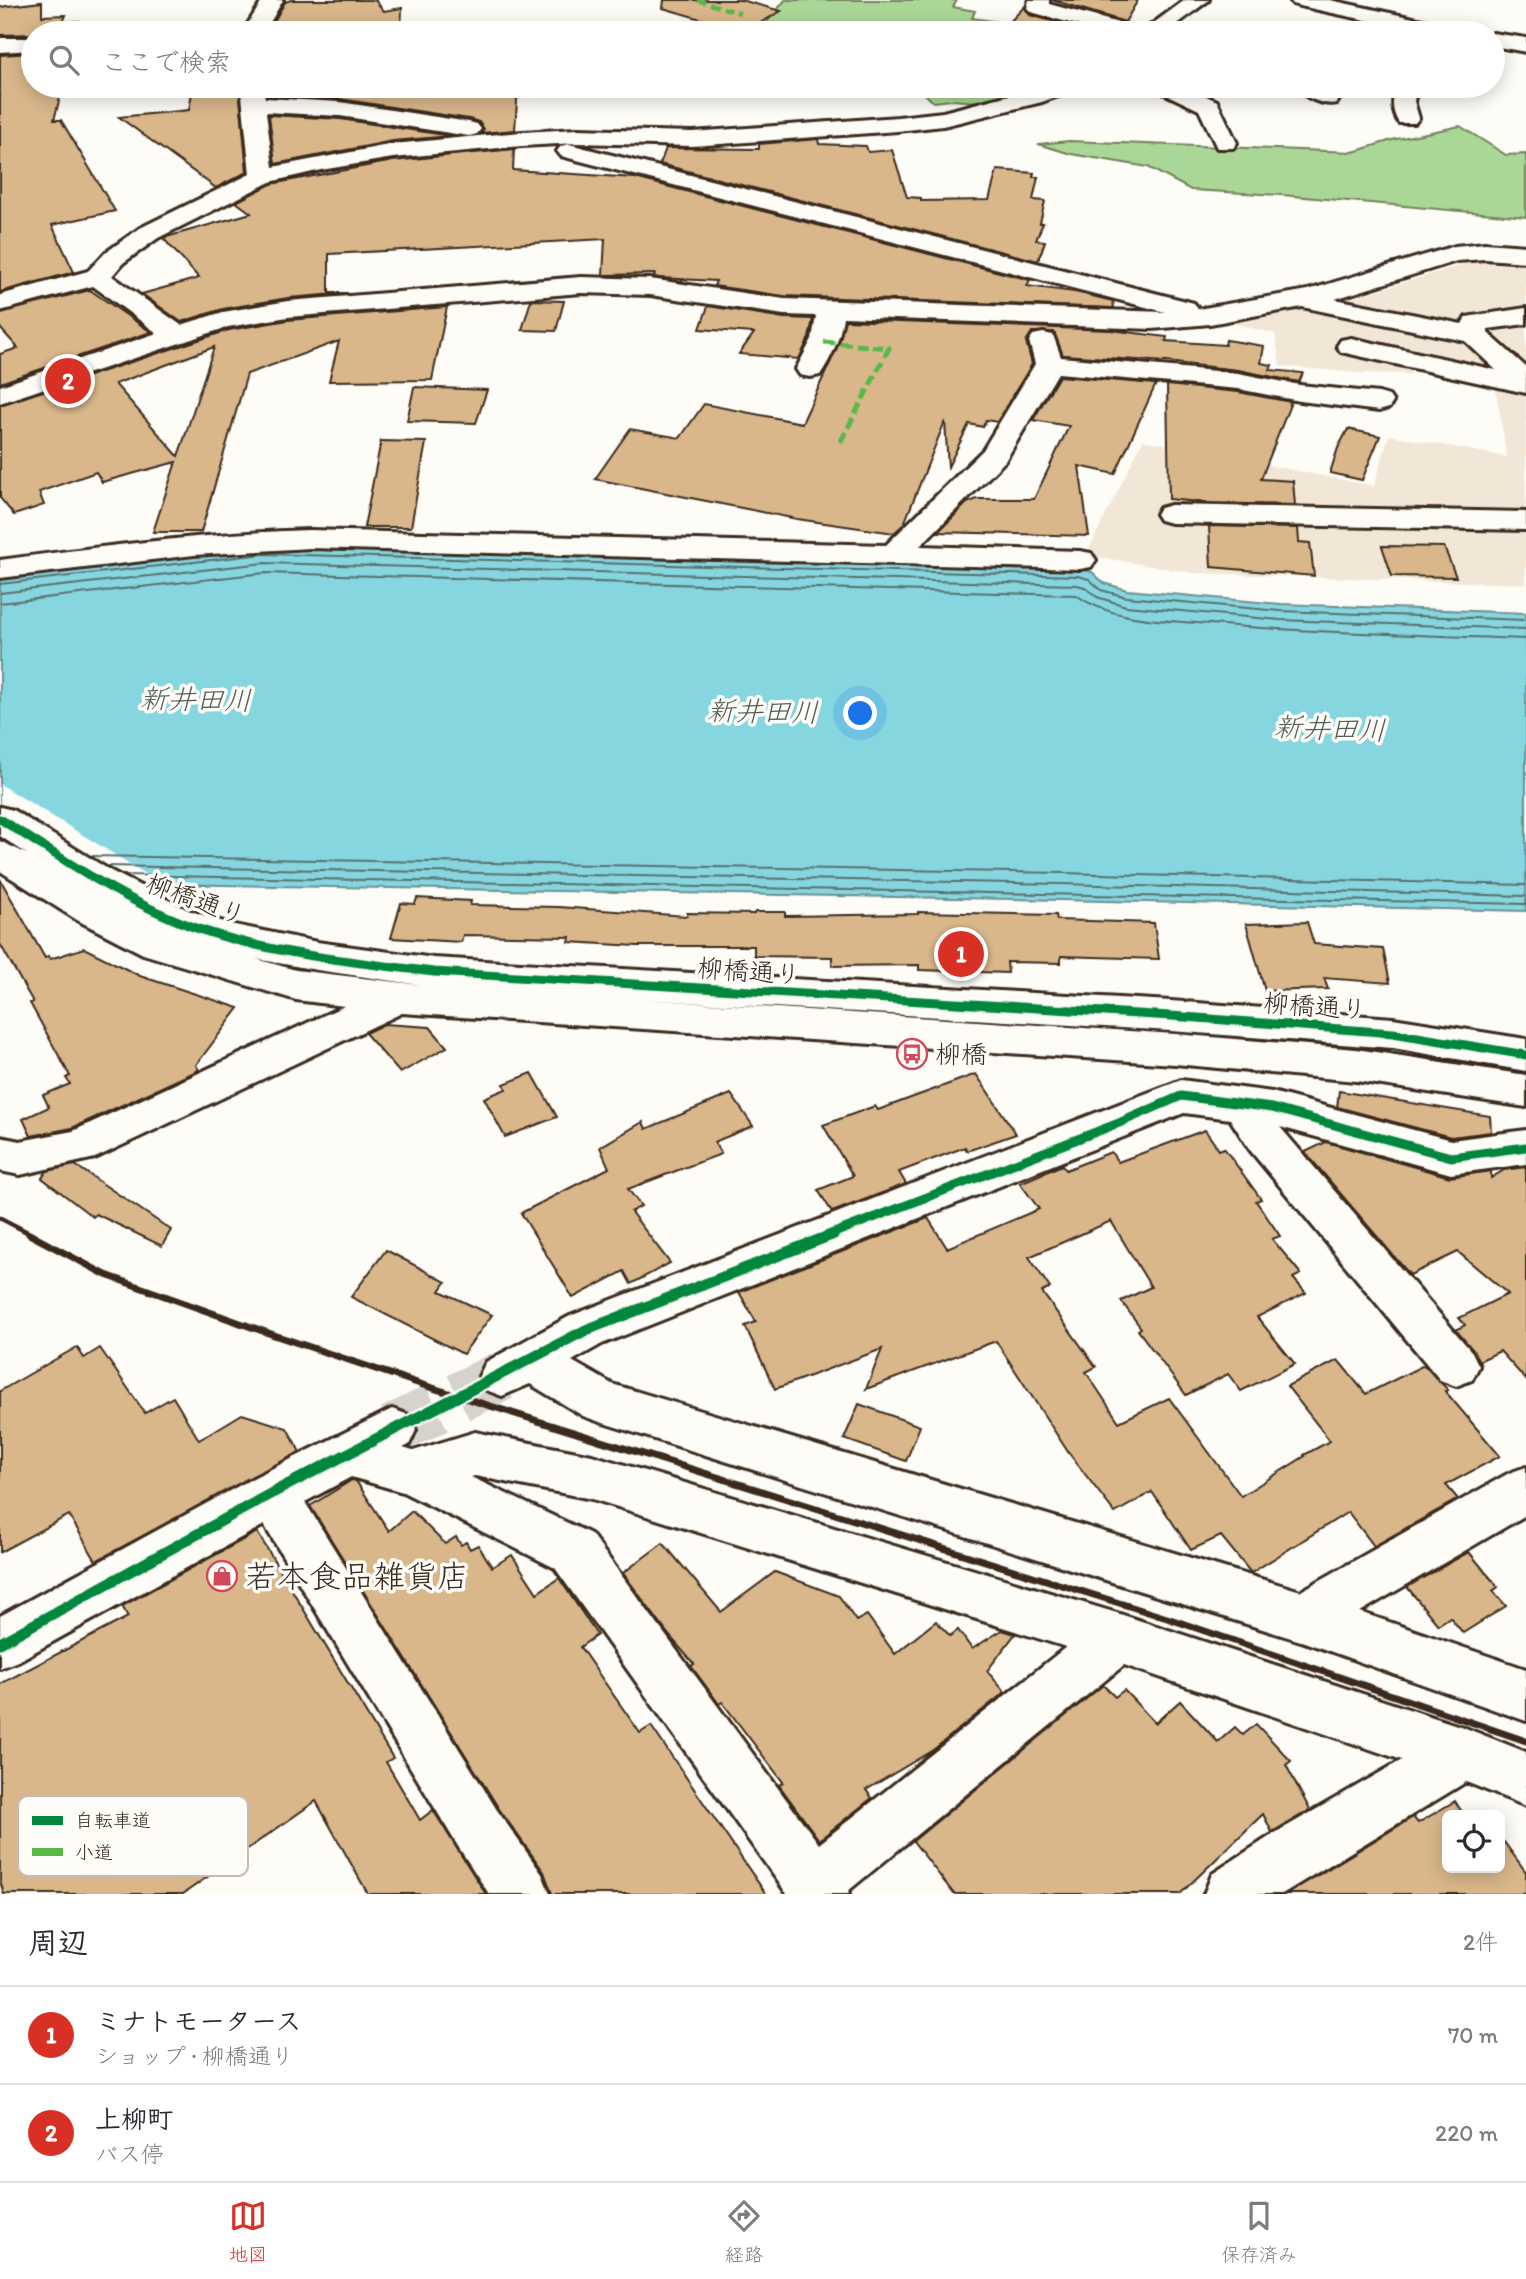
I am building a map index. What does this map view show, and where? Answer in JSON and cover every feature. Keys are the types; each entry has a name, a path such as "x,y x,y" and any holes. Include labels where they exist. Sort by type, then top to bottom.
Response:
{"street":[{"path":"260,21 273,0"},
{"path":"1040,0 1038,8 1085,21"},
{"path":"1169,21 1199,0"},
{"path":"1300,0 1399,21"},
{"path":"1505,42 1526,45"},
{"path":"0,45 21,44"},
{"path":"252,98 262,177"},
{"path":"271,98 522,139 1138,295 1210,316"},
{"path":"0,303 27,298 97,277 114,258 149,233 262,177 393,150 577,136 692,139 898,124 943,119 1030,98"},
{"path":"1192,98 1209,106 1225,143"},
{"path":"1404,98 1407,118"},
{"path":"1485,251 1482,240 1493,235 1526,230"},
{"path":"0,395 175,334 223,320 288,309 581,285 650,287 784,307 1152,321 1210,316 1300,299 1365,283 1455,254 1485,251 1526,254"},
{"path":"97,277 175,334"},
{"path":"1300,299 1474,335 1526,384"},
{"path":"810,369 826,339 831,309"},
{"path":"1474,335 1476,323 1526,316"},
{"path":"895,554 995,455 1049,364 1037,318"},
{"path":"1351,346 1526,384"},
{"path":"1049,364 1238,381 1300,393 1378,402"},
{"path":"1171,514 1526,521"},
{"path":"0,569 95,557 299,539 1080,560"},
{"name":"柳橋通り","path":"0,819 107,887 202,930 305,971 398,998 1173,1033 1393,1033 1526,1055"},
{"name":"柳橋通り","path":"0,854 90,910 157,944 305,971 434,972 1173,1033 1526,1091"},
{"path":"0,1154 20,1158 80,1146 398,998"},
{"path":"1173,1033 1181,1096"},
{"path":"1526,1147 1451,1157 1272,1108 1181,1096 1119,1123 586,1330 517,1368 600,1401 1304,1617 1526,1695"},
{"path":"1243,1104 1265,1138 1456,1366"},
{"path":"402,1452 573,1551 817,1889 1117,1638"},
{"path":"0,1643 347,1454 475,1454 592,1477 743,1521 1117,1638 1463,1754 1526,1779"},
{"path":"1304,1617 1526,1489"},
{"path":"272,1493 478,1829 522,1894"},
{"path":"1232,1894 1463,1754"}],"shaded area":[{"path":"1491,260 1526,263 1526,584 1193,573 1086,555 1143,440 1374,486 1389,435 1507,457 1495,385 1414,366 1410,374 1357,373 1280,366 1275,334 1228,322 1344,300 1468,263"}],"green space":[{"path":"785,0 957,0 953,7 975,11 972,18 992,21 768,21"},
{"path":"929,98 994,98 979,102 933,102"},
{"path":"1460,126 1506,155 1526,154 1526,217 1282,195 1191,190 1148,167 1071,154 1038,144 1069,141 1353,152 1392,140"}],"water":[{"name":"新井田川","path":"263,547 1080,569 1092,572 1104,583 1127,590 1281,604 1526,613 1526,911 0,881 0,577"}],"pier":[{"path":"0,784 151,877 169,886 0,885"}],"building":[{"path":"375,0 384,11 402,8 401,21 274,21 285,2"},
{"path":"664,0 741,0 781,11 764,21 707,21 663,8"},
{"path":"1052,0 1138,0 1126,21"},
{"path":"42,2 42,16 66,15 63,21 21,21 21,34 0,35 0,7"},
{"path":"1024,7 1030,15 1052,21 1011,21"},
{"path":"21,54 21,98 60,98 54,120 61,120 115,211 52,225 74,272 0,292 0,55"},
{"path":"191,98 240,98 247,172 216,188 119,117 189,110"},
{"path":"322,98 517,98 515,130 481,133 484,129 479,122 469,119"},
{"path":"269,115 340,119 451,136 393,141 275,164"},
{"path":"818,139 819,144 866,146 868,152 892,150 907,197 921,198 921,201 989,200 997,170 1034,173 1033,177 1038,177 1033,200 1045,201 1040,223 1043,223 1036,240 1045,241 1038,261 660,164 666,148 759,149 759,144"},
{"path":"514,149 513,170 635,178 1030,280 1027,286 1075,292 1113,301 1114,308 784,296 714,286 716,281 660,278 654,277 655,274 603,275 605,239 329,254 329,293 348,293 288,298 223,309 181,322 142,294 199,278 163,238 251,213 236,202 271,184 393,161"},
{"path":"90,290 151,332 0,383 0,354 18,348 0,328 0,313"},
{"path":"531,300 564,301 556,331 522,330"},
{"path":"708,306 784,318 813,319 809,338 799,359 739,354 754,333 700,329"},
{"path":"447,307 432,380 329,381 339,341 247,374 201,532 153,532 176,462 102,482 96,472 39,492 44,505 14,515 0,498 0,405 229,330 288,320","holes":["214,347 178,456 115,384"]},
{"path":"845,320 1111,330 1167,337 1166,341 1225,345 1226,340 1264,346 1261,363 1272,365 1270,370 1303,373 1299,382 1238,370 1063,355 1054,332 1032,332 1026,342 1032,364 997,422 986,420 983,427 969,424 948,467 945,421 904,524 894,533 797,519 595,479 630,429 680,438 704,404 802,423 837,348"},
{"path":"1059,376 1156,384 1115,474 1079,466 1089,536 938,532 967,503 977,499 1034,499 1069,426 1033,420"},
{"path":"1167,385 1238,392 1291,402 1261,479 1293,481 1295,505 1208,503 1169,499"},
{"path":"414,387 487,390 476,423 407,421"},
{"path":"1348,429 1380,436 1362,480 1330,473"},
{"path":"381,441 426,442 411,527 364,527"},
{"path":"1209,526 1298,528 1299,542 1310,543 1314,576 1211,567"},
{"path":"1382,546 1444,547 1456,577 1392,576"},
{"path":"0,879 45,958 48,956 50,959 84,948 140,976 239,1008 196,1065 199,1070 72,1128 31,1136 23,1119 49,1107 43,1095 70,1084 66,1078 70,1076 0,944"},
{"path":"417,898 471,901 470,905 558,907 687,916 687,913 785,912 785,916 918,912 1056,915 1057,920 1154,923 1159,959 1061,956 1061,963 1007,962 1008,973 919,970 919,965 832,966 832,957 754,956 754,946 637,946 569,942 570,937 463,935 461,942 391,938 401,903 415,904"},
{"path":"1307,922 1314,944 1383,949 1390,983 1324,978 1328,989 1265,991 1246,924"},
{"path":"384,1024 430,1027 447,1047 400,1073 365,1033"},
{"path":"532,1073 557,1117 505,1137 484,1098 506,1089 504,1084"},
{"path":"976,1074 1016,1134 967,1151 965,1147 899,1172 906,1184 832,1212 818,1190 853,1176 823,1125 875,1106 878,1110"},
{"path":"1339,1091 1490,1116 1491,1132 1451,1137 1337,1107"},
{"path":"731,1094 753,1126 714,1142 721,1154 628,1189 641,1206 631,1212 670,1263 631,1284 624,1271 573,1298 521,1213 609,1168 600,1147 643,1122 646,1129"},
{"path":"1205,1130 1219,1150 1224,1148 1261,1199 1256,1201 1280,1236 1272,1239 1301,1274 1293,1278 1306,1293 1257,1317 1295,1364 1241,1391 1228,1374 1186,1395 1138,1330 1141,1328 1121,1301 1151,1287 1111,1221 1029,1257 1050,1288 1042,1292 1096,1367 1086,1372 1119,1422 1169,1398 1241,1496 1330,1441 1287,1386 1338,1360 1366,1394 1424,1365 1448,1390 1445,1391 1500,1456 1446,1485 1458,1499 1374,1546 1348,1512 1251,1573 1221,1536 1191,1550 1152,1492 1115,1513 1068,1452 996,1341 866,1389 882,1349 775,1389 745,1326 756,1322 739,1292 928,1218 947,1248 1039,1209 1020,1183 1062,1165 1066,1170 1111,1152 1118,1162"},
{"path":"1326,1142 1450,1177 1491,1171 1491,1178 1504,1170 1526,1167 1526,1380 1500,1351 1479,1361 1456,1330 1465,1325 1459,1318 1508,1294 1458,1252 1410,1275 1305,1152"},
{"path":"75,1165 171,1230 162,1246 96,1214 93,1217 42,1178 47,1171"},
{"path":"386,1250 446,1282 440,1291 492,1315 463,1354 351,1297"},
{"path":"77,1347 84,1358 100,1348 145,1413 173,1397 199,1440 242,1414 287,1428 300,1452 96,1561 69,1515 0,1552 0,1391"},
{"path":"859,1404 920,1426 906,1461 844,1439"},
{"path":"352,1480 356,1481 389,1531 412,1511 445,1544 456,1537 461,1545 466,1542 470,1549 478,1545 492,1567 512,1555 537,1593 559,1578 597,1635 580,1647 640,1733 651,1726 766,1894 552,1894 544,1872 499,1809 310,1506"},
{"path":"257,1532 393,1758 386,1762 420,1820 433,1810 486,1894 368,1894 316,1801 248,1849 248,1796 18,1796 18,1876 209,1876 183,1894 4,1894 0,1881 0,1684 128,1617 122,1606"},
{"path":"663,1543 721,1612 775,1572 839,1596 856,1621 867,1615 895,1654 936,1621 950,1636 958,1630 972,1649 1002,1630 1015,1634 987,1671 1005,1692 933,1750 866,1790 872,1798 819,1840 779,1785 783,1782 722,1702 719,1704 691,1666 694,1664 623,1573"},
{"path":"1469,1552 1498,1587 1493,1591 1506,1606 1463,1633 1450,1617 1438,1625 1407,1587"},
{"path":"1103,1685 1115,1697 1124,1690 1155,1723 1180,1701 1218,1742 1235,1727 1243,1735 1256,1724 1291,1761 1286,1765 1310,1810 1272,1832 1263,1814 1180,1894 954,1894 913,1841"},
{"path":"1455,1801 1461,1810 1442,1810 1442,1873 1505,1873 1505,1843 1526,1872 1526,1894 1287,1894 1413,1817 1418,1823"}],"tunnel":[{"path":"392,1430 502,1376"}],"railway":[{"path":"0,1218 33,1235"},
{"path":"29,1234 106,1275 274,1335 420,1384 1167,1618 1526,1741"}],"marked path":[{"path":"697,0 740,13"},
{"path":"824,342 889,348 839,445"}],"cycle path":[{"path":"0,819 123,895 175,920 230,938 317,956 434,972 1171,1016 1393,1033 1526,1055"},
{"path":"0,1643 272,1493 586,1330 1119,1123 1181,1096 1272,1108 1451,1157 1526,1147"}],"place":[{"name":"上柳町","path":"68,381"},
{"name":"ミナトモータース","path":"961,954"},
{"name":"柳橋","path":"912,1054"},
{"name":"若本食品雑貨店","path":"222,1576"}]}
